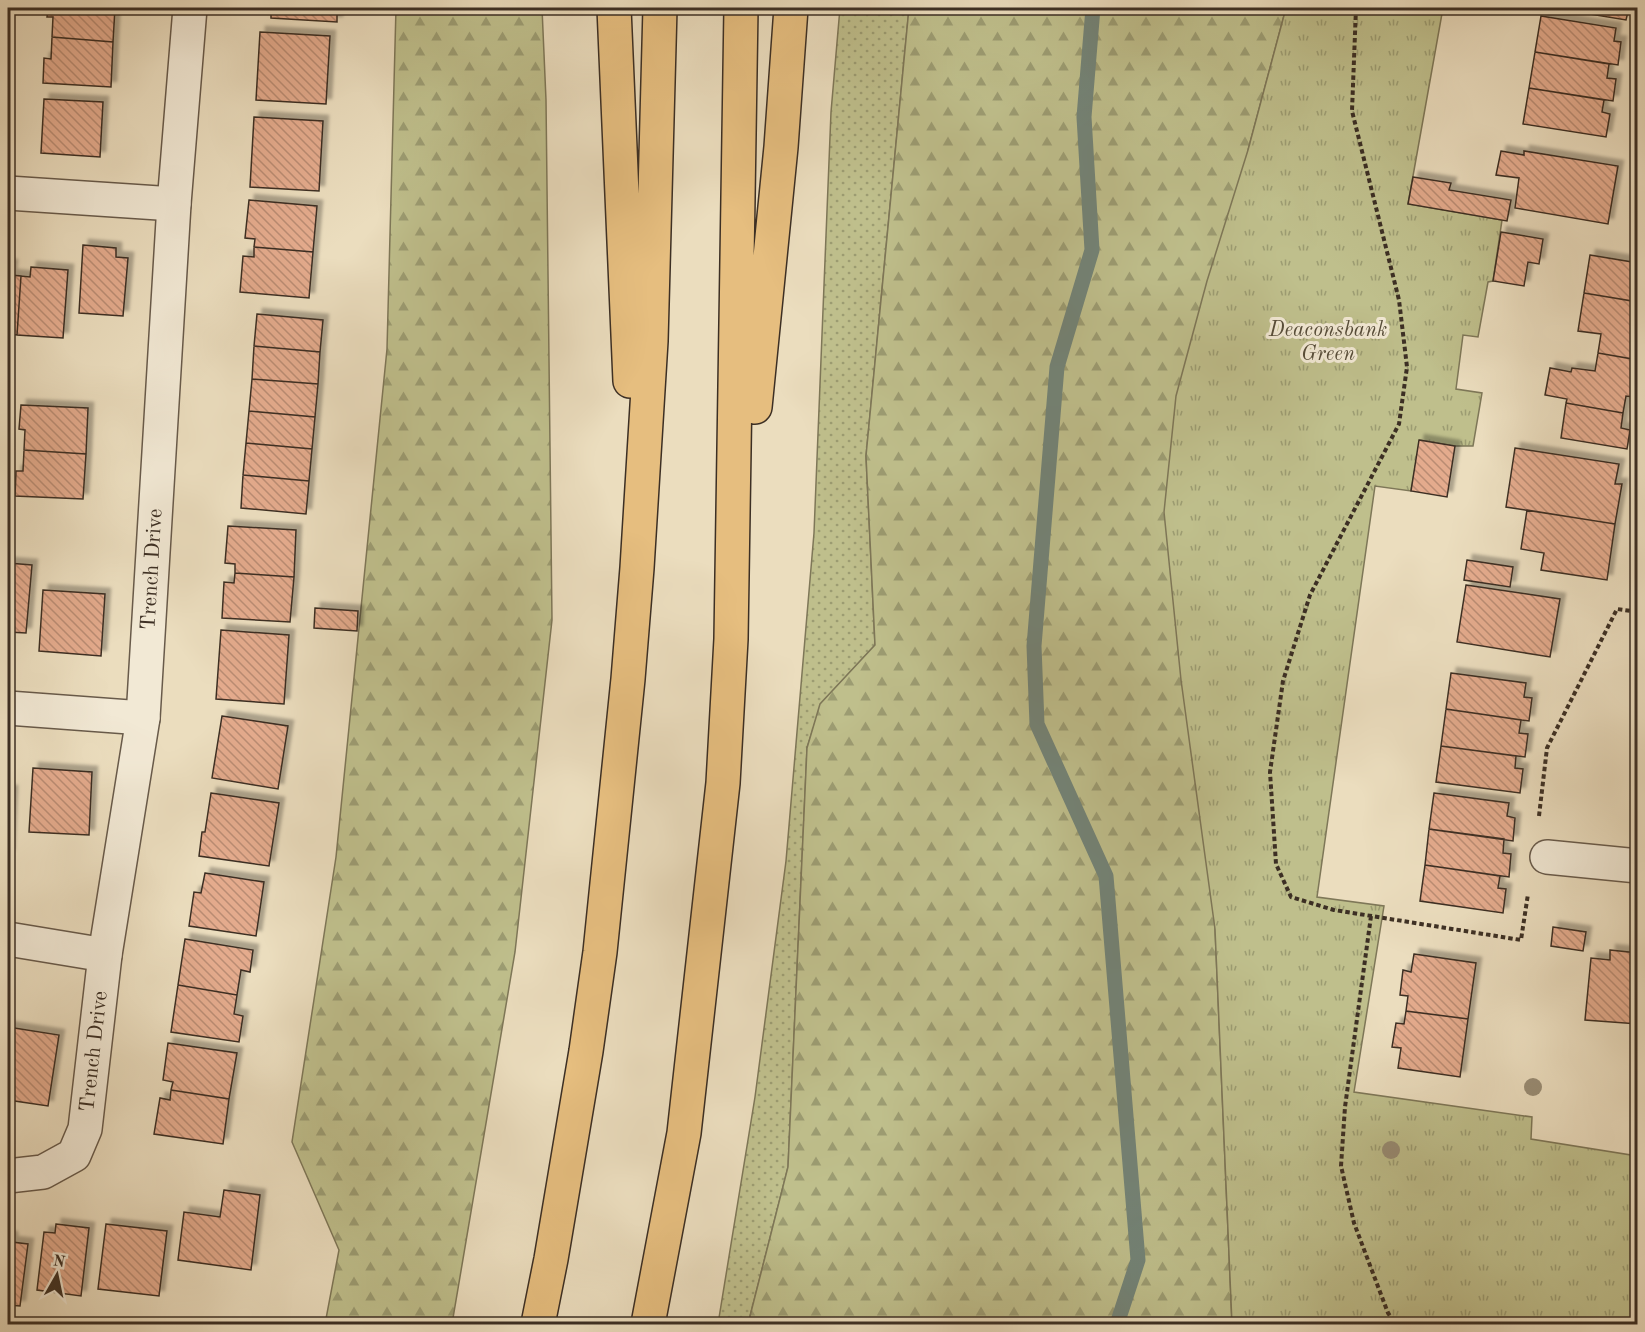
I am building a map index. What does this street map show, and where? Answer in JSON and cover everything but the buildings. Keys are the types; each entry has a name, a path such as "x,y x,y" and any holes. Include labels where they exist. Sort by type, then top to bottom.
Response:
{"highway":[{"path":"614,8 637,568"},
{"path":"538,1324 584,1062 600,952 628,680 651,341 660,8"},
{"path":"648,1324 684,1133 723,783 731,639 741,8"},
{"path":"731,639 781,147 791,8"}],"street":[{"name":"Trench Drive","path":"8,1176 43,1172 74,1155 85,1129 105,954 143,718 174,204 190,8"},
{"path":"8,193 174,204"},
{"path":"8,708 143,718"},
{"path":"1541,856 1638,866"},
{"path":"8,939 105,954"}],"path":[{"path":"1356,8 1352,111 1399,300 1407,367 1399,424 1310,595 1282,681 1270,772 1276,864 1291,897 1334,910 1521,940 1541,856 1547,748 1617,609 1638,612"},
{"path":"1371,916 1345,1107 1341,1166 1354,1223 1388,1313 1396,1324"}],"green space":[{"path":"396,8 542,8 546,100 552,620 515,952 452,1324 325,1324 339,1250 292,1142 336,857 387,349"},
{"path":"840,8 909,8 866,456 875,645 821,704 807,748 788,1167 748,1324 718,1324 755,1097 786,861 814,533 831,112"},
{"path":"909,8 1286,8 1248,150 1215,929 1232,1324 748,1324 788,1167 807,748 820,704 875,645 866,456"},
{"name":"Deaconsbank Green","path":"1286,8 1443,8 1408,204 1502,220 1493,281 1488,282 1478,337 1463,335 1456,389 1482,393 1473,446 1455,446 1420,440 1411,491 1375,486 1317,897 1384,906 1354,1092 1532,1117 1531,1139 1637,1156 1637,1324 1232,1324 1215,929 1181,680 1164,512 1176,396 1207,281 1248,150"}],"waterway":[{"path":"1093,8 1084,117 1092,250 1057,367 1034,646 1037,724 1106,876 1138,1260 1117,1324"}]}
